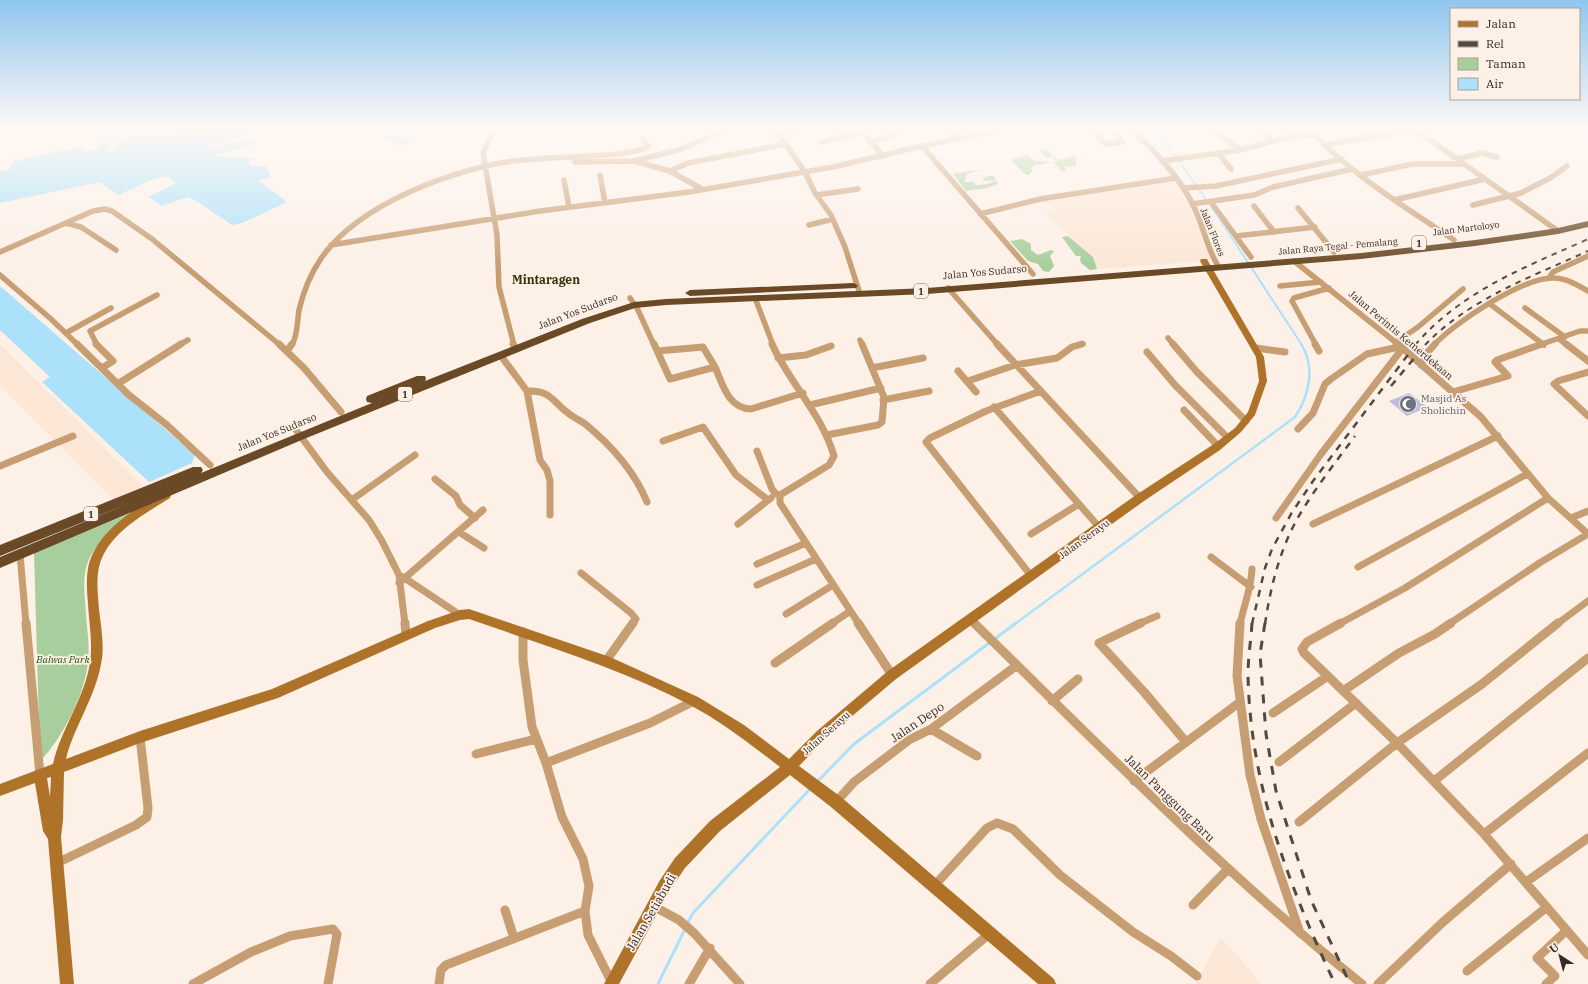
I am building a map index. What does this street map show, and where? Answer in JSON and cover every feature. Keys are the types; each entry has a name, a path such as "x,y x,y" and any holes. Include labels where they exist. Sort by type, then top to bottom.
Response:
{"highway":[{"name":"Jalan Martoloyo","path":"1250,257 1291,257 1454,240 1555,228 1588,217"},
{"name":"Jalan Raya Tegal - Pemalang","path":"1208,263 1262,263 1291,257 1422,249 1588,224"},
{"name":"Jalan Raya Tegal - Pemalang","path":"1240,262 1250,257"},
{"name":"Jalan Yos Sudarso","path":"632,301 756,298 1033,274 1208,263"},
{"name":"Jalan Yos Sudarso","path":"0,563 178,488 341,412 514,346 586,321 652,294 948,288 1208,263"},
{"name":"Jalan Yos Sudarso","path":"0,551 210,465 501,356 514,346"}],"street":[{"path":"287,351 296,340 299,312 308,281 315,267 331,245 358,222 394,200 456,175"},
{"path":"486,175 497,235 498,277 514,346"},
{"path":"600,175 605,203"},
{"path":"678,175 702,189"},
{"path":"331,245 569,207 702,189 787,175"},
{"path":"806,175 816,195 833,219 845,247 859,290"},
{"path":"947,175 1033,274"},
{"name":"Jalan Flores","path":"1173,175 1184,188 1192,204 1208,263"},
{"path":"1184,188 1196,188 1274,175"},
{"path":"1192,204 1254,195 1273,187 1326,175"},
{"path":"1361,175 1394,200 1454,240"},
{"path":"1479,175 1555,228"},
{"path":"1473,205 1510,196 1532,188 1553,175"},
{"path":"980,214 1040,199 1176,178"},
{"path":"1394,200 1485,179"},
{"path":"564,180 569,207"},
{"path":"816,195 858,189"},
{"path":"1208,202 1236,236 1250,257"},
{"path":"1254,206 1274,232"},
{"path":"1298,208 1334,252"},
{"path":"0,252 97,210 112,211 152,239 287,351 304,368 341,412"},
{"path":"809,225 833,219"},
{"path":"66,223 81,227 116,250"},
{"path":"1236,236 1274,232 1278,230 1315,227"},
{"path":"1548,278 1553,272 1588,256"},
{"name":"Jalan Perintis Kemerdekaan","path":"1291,257 1481,417 1548,498 1588,534"},
{"name":"Jalan Serayu","path":"790,767 821,735 892,675 1032,577 1140,498 1218,446 1228,438 1252,413 1263,381 1260,357 1208,263"},
{"path":"0,275 66,333 119,383 129,395 167,425 210,465"},
{"path":"1421,365 1422,359 1447,332 1490,304 1518,289 1548,278 1572,281 1588,291"},
{"path":"1280,286 1321,282"},
{"path":"948,288 1015,365 1140,498"},
{"path":"1320,351 1292,301 1294,298 1329,288"},
{"path":"1276,518 1298,484 1332,442 1398,346 1463,289"},
{"path":"102,368 113,361 94,341 90,331 157,295"},
{"path":"738,524 768,500 832,463 834,456 828,435 803,393 778,358 756,298"},
{"path":"632,301 658,351 670,379 715,367"},
{"path":"1490,304 1544,345"},
{"path":"66,333 111,308"},
{"path":"1525,308 1588,361"},
{"path":"1453,392 1508,376 1496,364 1495,360 1544,345 1580,331 1588,331"},
{"path":"1168,338 1197,372 1246,420"},
{"path":"119,383 188,340"},
{"path":"828,435 881,424 883,400 881,388 860,340"},
{"path":"968,381 1015,365 1057,358 1072,347 1083,344"},
{"path":"778,358 806,355 831,346"},
{"path":"1298,428 1313,413 1325,384 1331,379 1367,354 1398,346"},
{"path":"658,351 703,347 715,367 729,398 745,410 771,404 803,393"},
{"path":"1256,348 1286,352"},
{"path":"1147,352 1175,385 1228,438"},
{"path":"501,356 527,391 540,460 547,470 550,481 550,514"},
{"path":"872,368 923,358"},
{"path":"958,370 976,392"},
{"path":"1587,415 1554,384 1558,381 1585,373 1588,378"},
{"path":"810,405 881,388"},
{"path":"527,391 538,390 551,395 565,411 586,425 612,448 631,468 642,486 647,502"},
{"path":"883,400 929,391"},
{"path":"1032,577 926,442 930,438 994,407 1041,392"},
{"path":"994,407 1099,527"},
{"path":"1184,410 1218,446"},
{"path":"663,441 703,427 737,477 768,500"},
{"path":"298,433 327,472 353,499 370,520 401,579 406,634"},
{"path":"0,466 73,436"},
{"path":"1313,524 1498,436"},
{"path":"757,451 770,484 778,495 780,503 849,612 892,675"},
{"path":"353,499 415,455"},
{"path":"1358,567 1527,474"},
{"path":"436,480 456,496 460,505 475,518"},
{"path":"68,984 54,837 57,824 58,768 64,747 85,702 96,661 94,567 97,556 105,544 122,525 178,488"},
{"path":"1548,498 1405,588 1307,642 1302,649 1304,653 1397,743 1484,834 1588,955"},
{"path":"1032,534 1080,504"},
{"path":"401,579 459,532 483,510"},
{"path":"1571,518 1588,511"},
{"path":"459,532 484,548"},
{"path":"1344,691 1399,653 1435,634 1542,562 1588,534"},
{"path":"757,564 806,543"},
{"path":"20,554 30,678 40,775 50,831 54,837"},
{"path":"1211,557 1251,587"},
{"path":"758,585 816,559"},
{"path":"1252,569 1251,587 1244,603 1239,629 1237,676 1240,702 1250,775 1261,819 1301,935"},
{"path":"581,573 631,612 636,619 606,661"},
{"path":"401,579 460,615"},
{"path":"786,614 833,585"},
{"path":"1299,822 1397,743 1482,684 1542,635 1588,601"},
{"path":"775,663 849,612"},
{"path":"0,790 140,736 274,694 406,634 460,615 482,617 606,661 694,701 740,729 836,802 1049,984"},
{"path":"1157,616 1100,641 1099,643 1144,692 1186,742"},
{"name":"Jalan Panggung Baru","path":"971,620 1134,781 1228,869 1301,935 1362,984"},
{"path":"523,632 528,704 536,739 546,763 562,817 586,868 589,886 585,911 588,935 612,983"},
{"path":"1434,781 1588,658"},
{"name":"Jalan Depo","path":"836,802 860,777 910,740 931,729 1016,666"},
{"path":"1273,713 1328,676"},
{"path":"1052,701 1078,679"},
{"path":"546,763 650,723 694,701"},
{"path":"1134,781 1240,702"},
{"path":"1278,762 1356,703"},
{"path":"931,729 977,756"},
{"path":"56,863 136,825 147,817 148,808 140,736"},
{"path":"476,754 536,739"},
{"path":"1484,834 1588,753"},
{"name":"Jalan Setiabudi","path":"612,983 653,906 680,863 715,826 790,767"},
{"path":"934,886 987,828 997,823 1002,824 1019,834 1040,857 1060,875 1133,932 1171,956 1197,976"},
{"path":"1526,882 1588,838"},
{"path":"1378,984 1442,922 1511,864"},
{"path":"1193,905 1228,869"},
{"path":"653,906 679,920 694,933 710,948 740,984"},
{"path":"1467,971 1547,907"},
{"path":"505,910 514,938"},
{"path":"439,984 441,970 446,965 585,911"},
{"path":"193,984 251,952 290,936 333,929 337,934 328,984"},
{"path":"1546,984 1555,976 1537,958 1567,930"},
{"path":"930,984 990,934"},
{"path":"689,984 710,948"}],"shaded area":[{"path":"1176,178 1184,188 1214,260 1097,269 1093,257 1044,212 1052,210 1048,203 1043,203 1040,201"},
{"path":"0,344 145,488 115,501 0,385"},
{"path":"1221,939 1246,965 1261,984 1196,984 1211,954"}],"green space":[{"path":"954,175 967,175 964,182 974,182 975,185 989,183 996,180 998,184 987,188 966,191"},
{"path":"993,175 996,180 985,181 982,178"},
{"path":"1068,236 1093,257 1097,269 1090,270 1081,263 1081,256 1076,256 1062,237"},
{"path":"1022,239 1031,244 1031,250 1038,255 1051,250 1054,251 1050,256 1054,266 1049,272 1043,271 1038,264 1028,261 1010,241"},
{"name":"Balwas Park","path":"138,510 99,544 87,564 84,586 89,650 83,686 72,714 64,728 40,761 34,553"}],"water":[{"path":"0,175 270,175 271,177 258,180 287,202 242,223 232,225 188,197 162,206 149,197 176,183 167,176 151,180 118,195 100,182 0,203"},
{"path":"0,286 195,455 192,463 149,482 42,382 50,377 0,330"}],"building":[{"name":"Masjid As Sholichin","path":"1409,393 1428,407 1407,416 1389,401"}],"waterway":[{"path":"1189,175 1208,202"},
{"path":"1211,206 1302,345"},
{"path":"1015,624 1295,417 1304,400 1309,381 1308,362 1306,353 1301,344"},
{"path":"816,783 854,744 1016,623"},
{"path":"687,924 693,913 811,788"},
{"path":"658,984 685,929"}],"railway":[{"path":"1416,344 1453,309 1474,295 1518,271 1588,239"},
{"path":"1426,344 1442,329 1481,302 1502,290 1588,251"},
{"path":"1252,624 1265,568 1272,549 1291,514 1313,481 1416,344"},
{"path":"1391,386 1426,344"},
{"path":"1265,624 1274,578 1290,533 1311,497 1355,436"},
{"path":"1252,623 1248,662 1250,716 1264,795 1275,834 1302,910 1335,984"},
{"path":"1265,623 1260,654 1266,734 1276,791 1311,900 1350,984"}],"place":[{"name":"Masjid As Sholichin","path":"1408,404"}],"district":[{"name":"Mintaragen","path":"546,279"}]}
